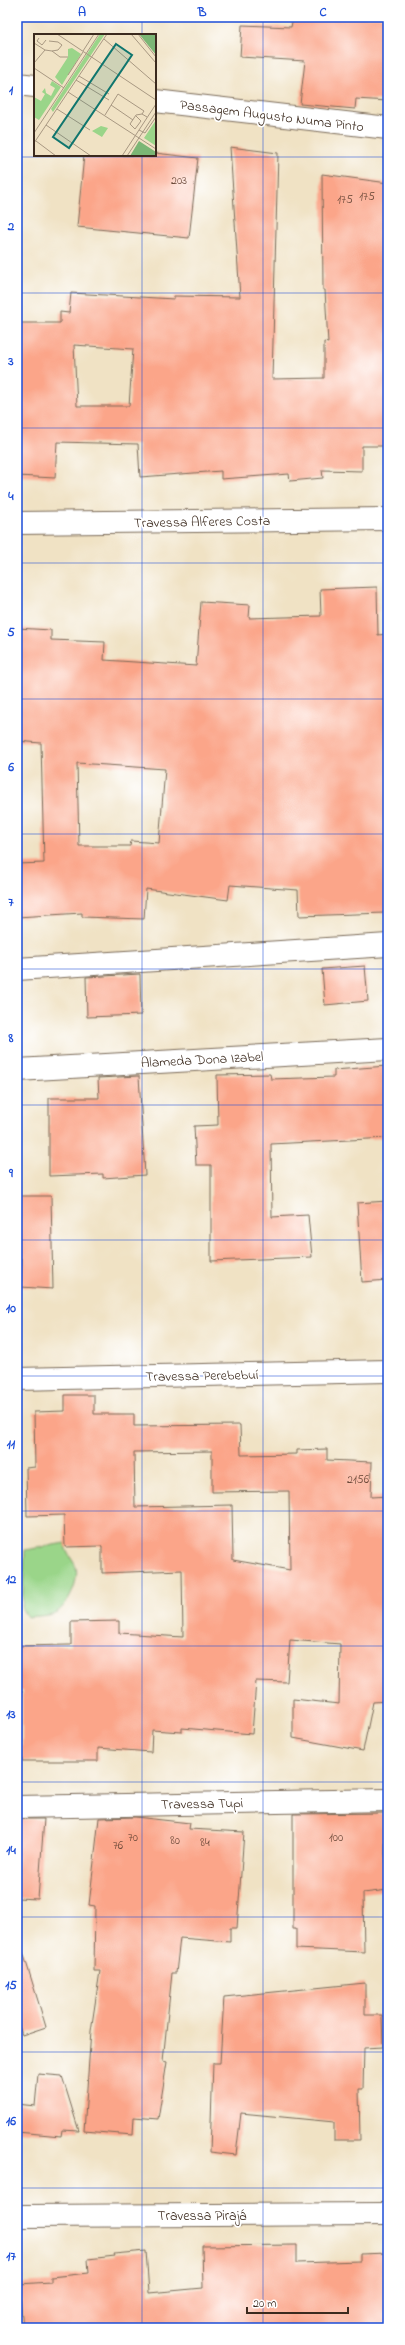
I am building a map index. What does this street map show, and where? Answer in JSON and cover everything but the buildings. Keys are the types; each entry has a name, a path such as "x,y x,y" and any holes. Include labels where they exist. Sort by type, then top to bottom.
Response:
{"street":[{"path":"17,84 34,86"},
{"name":"Passagem Augusto Numa Pinto","path":"156,101 388,128"},
{"name":"Travessa Alferes Costa","path":"17,523 388,519"},
{"path":"17,969 388,945"},
{"name":"Alameda Dona Izabel","path":"17,1070 388,1049"},
{"name":"Travessa Perebebuí","path":"17,1379 388,1371"},
{"name":"Travessa Tupi","path":"17,1807 388,1800"},
{"name":"Travessa Pirajá","path":"17,2216 388,2214"}],"green space":[{"path":"65,1543 67,1552 75,1565 76,1570 75,1583 70,1597 57,1612 47,1615 27,1617 22,1609 25,1550"}]}
